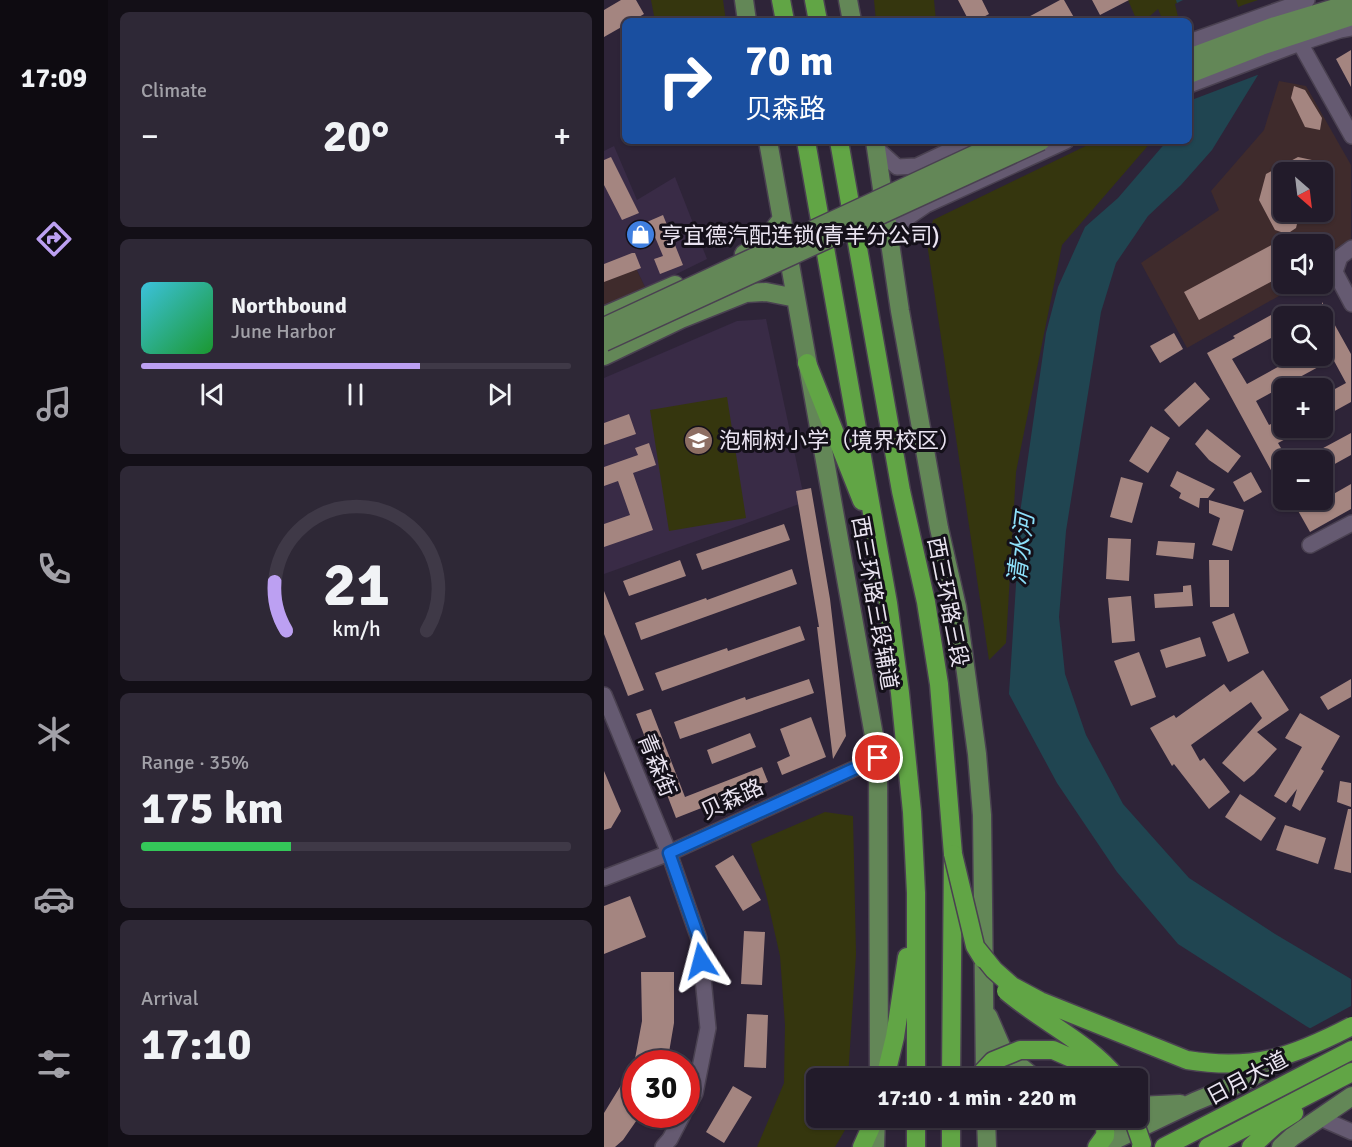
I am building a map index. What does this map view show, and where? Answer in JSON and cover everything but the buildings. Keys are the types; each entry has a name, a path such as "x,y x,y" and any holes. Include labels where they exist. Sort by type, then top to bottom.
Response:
{"highway":[{"path":"781,0 784,18"},
{"path":"814,0 819,18"},
{"path":"820,0 820,18"},
{"path":"807,144 888,603 912,812 916,893 916,1068"},
{"name":"西三环路三段","path":"840,144 901,491 926,602 939,684 953,854 951,1068"},
{"path":"807,363 877,538"},
{"path":"953,854 977,949 997,983 1027,1009 1089,1049 1107,1068"},
{"path":"888,1068 895,1038 916,893"},
{"path":"977,949 994,970 1012,986 1040,1001 1187,1060 1213,1064 1248,1064 1300,1052 1351,1026"},
{"path":"987,1068 993,1061 1020,1050 1053,1050 1085,1068"},
{"name":"日月大道","path":"1164,1147 1351,1050"},
{"path":"1208,1147 1351,1073"},
{"path":"1251,1147 1275,1125 1351,1073"},
{"path":"862,1147 871,1128"},
{"path":"916,1128 916,1147"},
{"path":"951,1147 952,1128"},
{"path":"1099,1147 1105,1136 1105,1128"},
{"path":"1136,1128 1142,1144 1140,1147"}],"main road":[{"path":"744,0 747,18"},
{"path":"848,0 851,18"},
{"path":"1192,57 1275,26 1351,3"},
{"path":"1192,73 1261,46 1349,25"},
{"name":"西三环路三段辅道","path":"768,144 878,758 878,1068"},
{"path":"604,327 998,144"},
{"path":"604,342 1034,144"},
{"path":"875,145 889,243 939,528 956,607 977,754 982,815 985,1068"},
{"path":"604,315 741,256 763,244 781,220"},
{"path":"741,256 746,293"},
{"path":"604,357 682,319 746,293 766,292 796,298"},
{"path":"984,1006 1004,1053 1022,1068"},
{"path":"1099,1147 1194,1102 1247,1080 1351,1018"},
{"path":"1281,1147 1351,1096"},
{"path":"1148,1105 1194,1102"},
{"path":"1140,1147 1194,1102"},
{"path":"875,1147 876,1128"},
{"path":"986,1128 987,1147"}],"street":[{"path":"1192,41 1307,0"},
{"path":"1192,85 1349,25"},
{"path":"1300,43 1351,135"},
{"path":"875,145 897,166 917,166 964,144"},
{"path":"889,243 901,222 926,205 1059,144"},
{"path":"1351,248 1340,257 1335,272 1351,304"},
{"path":"1310,545 1351,523"},
{"name":"青森街","path":"604,694 669,853 699,939 708,1028 700,1068"},
{"name":"贝森路","path":"604,878 669,853 878,758"},
{"path":"1320,1118 1351,1132"},
{"path":"663,1147 676,1128"}],"shaded area":[{"path":"651,0 723,0 726,18 654,18"},
{"path":"874,0 934,0 936,18 876,18"},
{"path":"1128,0 1258,0 1192,28 1192,18 1162,18 1158,9 1148,18 1136,18"},
{"path":"1279,81 1306,86 1351,165 1351,239 1333,252 1333,234 1273,234 1273,294 1282,294 1187,348 1141,263 1219,210 1211,191 1264,130"},
{"path":"1090,144 1149,144 1062,245 1016,472 1006,643 989,660 927,243 933,220"},
{"path":"614,146 637,200 675,177 707,259 646,289 636,268 604,269 604,151"},
{"path":"636,268 646,289 604,306 604,269"},
{"name":"泡桐树小学（境界校区）","path":"766,319 805,502 604,574 604,378 737,321"},
{"path":"727,397 746,518 669,531 650,410"},
{"path":"825,812 853,816 856,954 849,1068 806,1068 806,1128 845,1128 835,1147 757,1147 784,1083 785,1025 780,956 766,894 751,844"}],"water":[{"name":"清水河","path":"1176,0 1233,0 1258,75 1212,150 1181,185 1148,216 1116,263 1101,312 1066,531 1059,617 1065,674 1086,735 1123,804 1189,878 1275,934 1351,979 1351,1052 1178,944 1117,872 1057,783 1009,694 1021,506 1046,333 1058,287 1085,227 1118,198 1164,144 1192,144 1192,18 1181,18"}],"pier":[{"path":"1183,0 1236,0 1260,74 1192,100 1192,18 1178,18 1175,4"},
{"path":"1351,1006 1352,1055 1307,1030"}],"place":[{"name":"亨宜德汽配连锁(青羊分公司)","path":"640,235"},
{"name":"泡桐树小学（境界校区）","path":"698,440"}],"route":[{"path":"701,961 699,939 669,853 878,758"}]}
